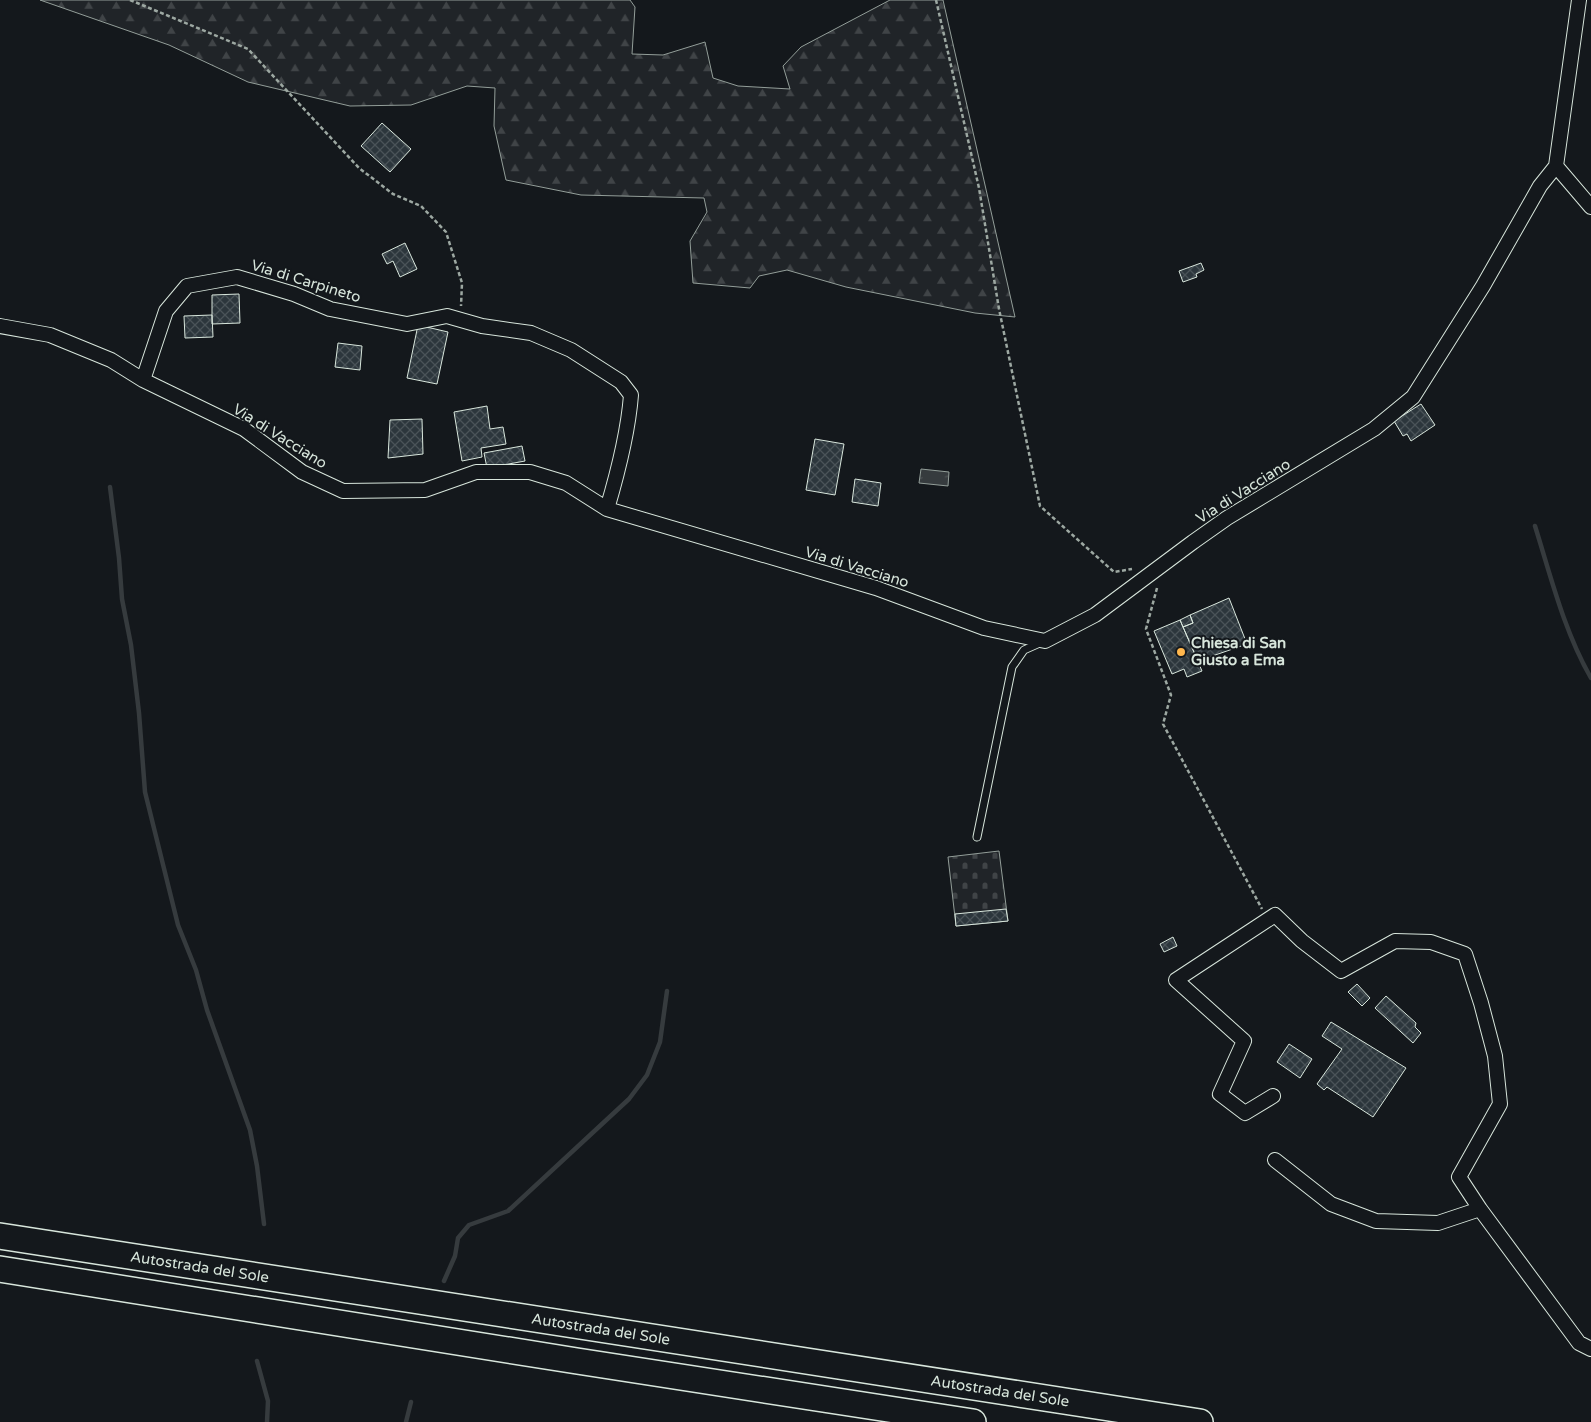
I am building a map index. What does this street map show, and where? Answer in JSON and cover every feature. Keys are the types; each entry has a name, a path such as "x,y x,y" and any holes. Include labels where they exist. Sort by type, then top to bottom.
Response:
{"highway":[{"name":"Autostrada del Sole","path":"0,1236 1200,1422"},
{"path":"0,1269 973,1422"}],"street":[{"path":"1579,0 1556,166 1591,207"},
{"name":"Via di Vacciano","path":"0,326 50,335 111,360 143,380 244,429 302,472 343,491 425,490 476,472 530,472 566,483 607,509 876,588 984,628 1045,641 1095,615 1162,564 1228,518 1374,428 1413,397 1483,286 1540,186 1556,166"},
{"name":"Via di Carpineto","path":"143,380 166,311 187,286 237,277 294,294 330,308 407,324 447,316 482,326 531,333 571,350 621,382 630,394 630,415 607,509"},
{"path":"1273,1096 1245,1113 1220,1094 1244,1041 1176,980 1275,916 1302,941 1341,971 1395,941 1432,942 1466,954 1495,1056 1500,1104 1460,1177 1480,1209 1579,1343 1591,1350"},
{"path":"1275,1160 1331,1204 1376,1221 1438,1223 1480,1209"}],"lane":[{"path":"977,837 1012,667 1024,650 1045,641"}],"path":[{"path":"130,0 248,49 359,168 393,194 421,206 446,232 462,283 460,320"},
{"path":"936,0 979,188 999,309 1040,506 1114,572 1134,569"},
{"path":"1162,564 1146,629 1171,695 1163,724 1268,920"}],"green space":[{"path":"40,0 630,0 635,7 632,54 663,55 705,42 713,78 738,86 790,89 783,66 801,47 890,0 943,0 1015,317 975,313 846,287 787,270 759,276 750,288 693,283 690,241 707,212 704,198 581,195 506,180 494,126 495,88 467,86 411,105 350,106 248,82 169,45"},
{"path":"999,851 1008,921 956,926 948,857"}],"water":[{"path":"921,469 949,472 948,486 919,483"}],"building":[{"path":"382,123 411,149 390,172 361,146"},
{"path":"405,243 417,269 400,277 393,261 387,264 382,254"},
{"path":"1201,263 1204,270 1196,274 1197,277 1183,282 1179,271"},
{"path":"239,294 240,323 212,324 212,295"},
{"path":"212,315 213,337 185,338 184,316"},
{"path":"418,325 448,332 437,384 407,378"},
{"path":"338,343 362,346 360,370 335,367"},
{"path":"1421,404 1435,425 1411,441 1407,434 1403,436 1394,421"},
{"path":"487,406 490,429 503,427 506,444 481,448 482,457 462,461 454,412"},
{"path":"422,419 423,454 388,458 390,420"},
{"path":"815,439 844,444 835,495 806,490"},
{"path":"522,446 525,461 487,468 484,453"},
{"path":"855,479 881,483 878,506 852,502"},
{"path":"1229,598 1247,644 1198,661 1183,627 1193,623 1190,615"},
{"path":"1190,615 1193,623 1183,627 1180,620"},
{"path":"1180,620 1202,671 1187,677 1184,669 1172,674 1154,631"},
{"path":"1006,909 1008,921 956,926 955,914"},
{"path":"1173,937 1177,946 1164,952 1160,944"},
{"path":"1357,984 1370,998 1362,1006 1348,992"},
{"path":"1386,996 1416,1023 1415,1027 1421,1033 1413,1043 1375,1008"},
{"path":"1331,1022 1406,1068 1373,1117 1327,1087 1324,1090 1317,1084 1342,1049 1322,1036"},
{"path":"1289,1044 1312,1059 1300,1078 1277,1062"}],"waterway":[{"path":"110,487 122,599 131,645 139,713 145,792 178,925 196,970 207,1010 250,1130 257,1166 264,1224"},
{"path":"1535,526 1566,623 1581,660 1591,678"},
{"path":"444,1281 455,1256 458,1238 469,1225 508,1211 629,1099 647,1075 660,1042 667,991"},
{"path":"257,1361 268,1401 267,1422"},
{"path":"406,1422 411,1402"}],"place":[{"name":"Chiesa di San Giusto a Ema","path":"1181,652"}]}
